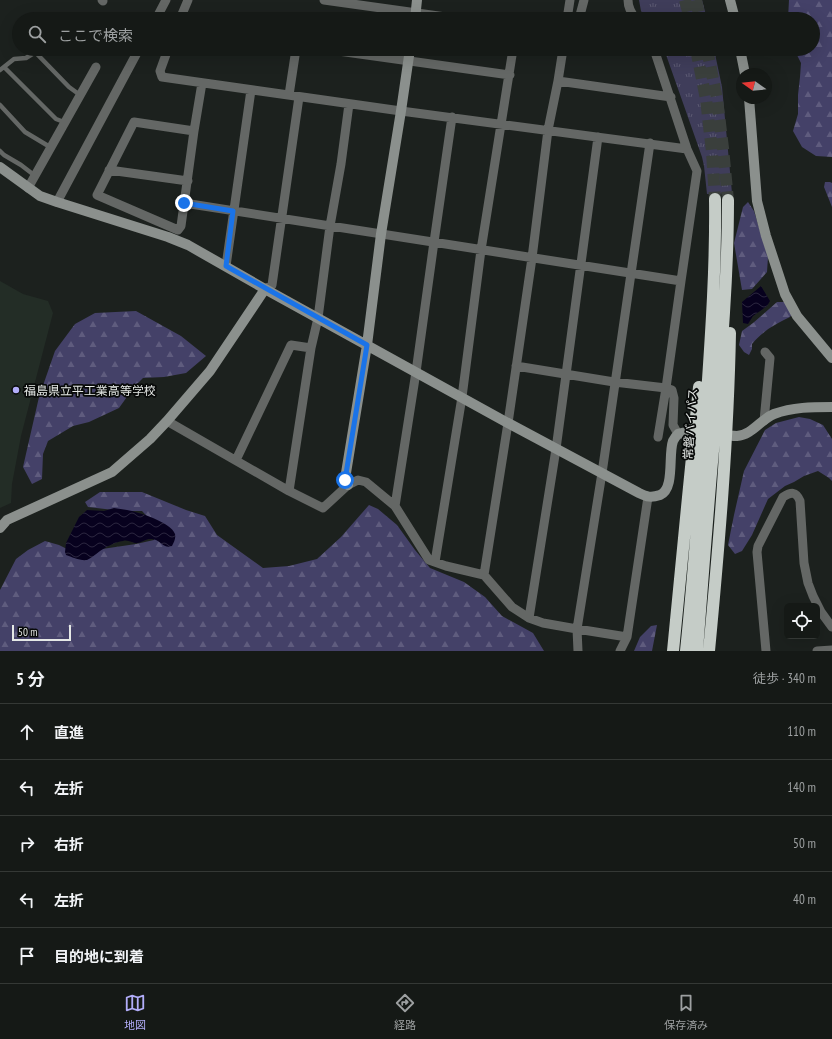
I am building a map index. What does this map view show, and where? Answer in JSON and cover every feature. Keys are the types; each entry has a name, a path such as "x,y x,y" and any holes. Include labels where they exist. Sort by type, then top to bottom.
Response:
{"highway":[{"name":"常磐バイパス","path":"697,651 725,295 722,233 715,199"},
{"name":"常磐バイパス","path":"686,651 692,594 714,290 728,200"},
{"path":"674,651 709,288 722,233"},
{"path":"709,651 722,489 729,365 730,296 722,233"}],"street":[{"path":"160,12 166,0"},
{"path":"183,12 188,0"},
{"path":"324,0 392,12"},
{"path":"416,12 417,0"},
{"path":"568,12 570,0"},
{"path":"581,12 584,0"},
{"path":"628,0 631,12"},
{"path":"730,0 733,12"},
{"path":"57,202 135,56"},
{"path":"165,56 160,71 162,77 349,104 687,149"},
{"path":"290,95 295,56"},
{"path":"373,56 510,75"},
{"path":"348,485 345,480 367,345 409,56"},
{"path":"435,562 462,398 481,250 512,56"},
{"path":"484,575 532,258 548,130 562,56"},
{"path":"656,56 687,149 697,171 658,437"},
{"path":"741,56 744,68"},
{"path":"28,188 96,67"},
{"path":"558,81 671,97"},
{"path":"194,131 134,122 97,195 178,230 181,226 202,83"},
{"path":"226,266 251,90"},
{"path":"0,528 7,520 112,472 150,439 210,371 265,288 272,285 299,96"},
{"path":"289,491 318,318 330,226 341,164 349,104"},
{"path":"749,104 756,201 766,236 785,294 797,316 832,358"},
{"path":"395,506 416,372 452,117"},
{"path":"529,618 556,449 598,137"},
{"path":"578,651 577,630 602,473 614,382 650,143"},
{"path":"0,167 40,196 168,237 188,245 462,398 648,497 657,496 663,493 667,488 670,478 673,441 683,433"},
{"path":"109,170 188,181"},
{"path":"184,203 680,281"},
{"path":"236,460 291,345 312,348"},
{"path":"764,421 770,358 765,352"},
{"path":"516,366 672,390 674,398 673,425 683,433 738,436 745,434 772,415 799,408 832,407"},
{"path":"167,421 289,491 323,508 348,485 358,480 366,482 395,506 429,560 484,575 512,607 529,618 543,623 577,630 627,637"},
{"path":"766,651 757,552 758,546 783,497 788,494 793,493 798,496 800,501 804,563 808,583 821,612 832,627"},
{"path":"620,651 627,637 648,497"},
{"path":"818,651 832,650"}],"lane":[{"path":"30,56 26,58 14,59 2,68 56,119 64,122"},
{"path":"39,56 80,95"},
{"path":"0,105 25,132 50,147"},
{"path":"0,151 34,175"}],"shaded area":[{"name":"福島県立平工業高等学校","path":"0,281 23,294 48,301 53,313 21,436 12,484 11,503 0,508"}],"green space":[{"path":"639,0 702,0 705,12 642,12"},
{"path":"789,0 832,0 832,157 816,156 802,147 793,131 798,114 801,63 798,56 820,56 820,12 788,12"},
{"path":"666,56 715,56 722,87 732,193 707,194 702,157"},
{"path":"825,182 832,183 832,207 824,187"},
{"path":"748,202 754,211 768,257 767,272 752,289 742,290 734,243 743,207"},
{"path":"777,302 784,302 793,312 790,317 770,328 756,339 752,344 752,349 749,355 744,352 739,345 742,331"},
{"path":"136,311 181,336 206,356 186,373 164,377 143,378 134,387 119,408 89,422 73,426 48,441 43,454 42,479 32,484 23,467 39,397 55,351 75,324 95,313"},
{"path":"799,417 810,419 823,425 832,439 832,481 818,471 804,476 785,486 768,499 752,535 742,551 735,554 728,545 744,471 765,430 776,423"},
{"path":"100,492 142,492 205,516 217,535 263,568 289,566 317,559 341,537 369,505 378,509 397,525 430,568 464,582 485,597 502,616 533,633 544,651 0,651 0,590 16,559 28,550 45,541 59,545 75,553 154,540 157,527 142,511 122,511 88,507 85,502"},
{"path":"657,625 652,651 634,651 640,637 651,626"}],"water":[{"path":"761,286 770,301 767,306 753,316 748,324 743,323 742,302"},
{"path":"114,508 146,515 167,525 175,534 172,546 165,546 156,540 148,539 138,543 129,541 117,542 108,546 87,560 66,555 66,543 79,517 87,510 104,511"}],"tunnel":[{"path":"685,0 688,12"},
{"path":"696,0 699,12"},
{"path":"697,56 706,99 712,152 715,199"},
{"path":"708,56 717,99 728,200"}],"place":[{"name":"福島県立平工業高等学校","path":"16,390"}],"route":[{"path":"184,203 233,211 226,266 367,345 345,480"}]}
